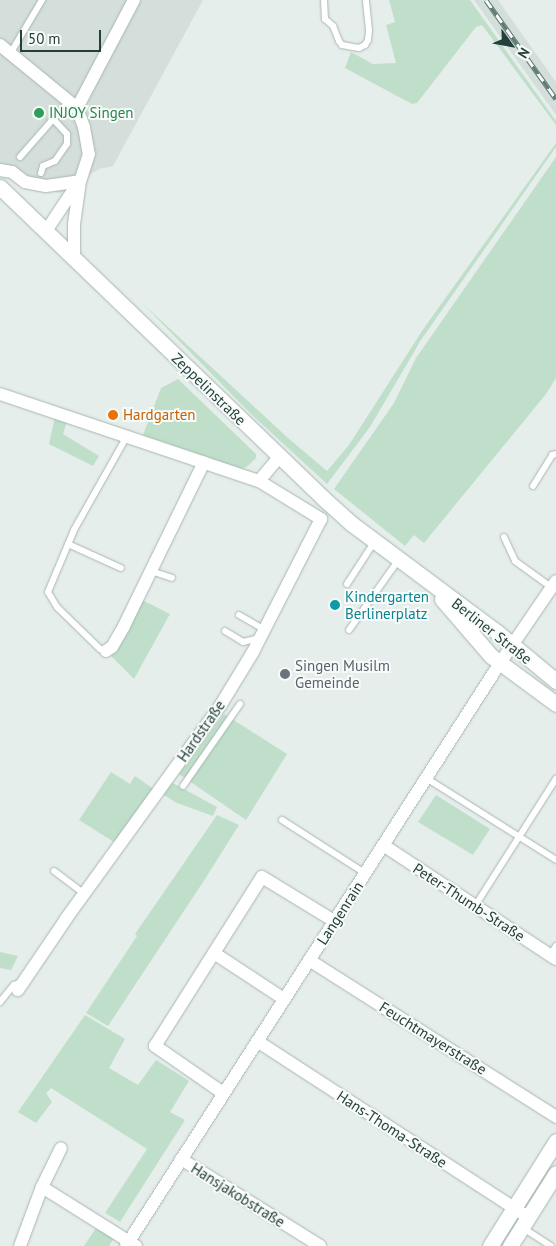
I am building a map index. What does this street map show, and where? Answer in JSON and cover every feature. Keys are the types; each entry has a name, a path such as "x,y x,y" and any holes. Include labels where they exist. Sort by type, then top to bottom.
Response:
{"street":[{"path":"73,105 134,0"},
{"path":"0,45 73,105 84,127 89,154 80,181 74,224 74,259"},
{"path":"0,170 12,172 25,182 46,186 80,181"},
{"path":"46,231 80,181"},
{"name":"Zeppelinstraße","path":"0,187 279,457 352,524 427,581"},
{"name":"Hardstraße","path":"0,394 259,482 321,519 262,634 220,706 84,894 22,985"},
{"path":"259,482 279,457"},
{"path":"106,651 112,647 124,626 204,462"},
{"name":"Berliner Straße","path":"427,581 556,681"},
{"name":"Berliner Straße","path":"427,581 484,649 556,704"},
{"name":"Langenrain","path":"130,1244 223,1093 500,663 554,584"},
{"name":"Peter-Thumb-Straße","path":"383,845 475,906 554,953"},
{"path":"223,1093 155,1046 262,877 334,922"},
{"path":"214,953 284,999"},
{"name":"Feuchtmayerstraße","path":"309,960 556,1117"},
{"name":"Hans-Thoma-Straße","path":"257,1041 514,1208 525,1222"},
{"path":"490,1246 556,1141"},
{"path":"20,1246 42,1187 61,1148"},
{"name":"Hansjakobstraße","path":"181,1159 320,1246"},
{"path":"510,1246 556,1174"},
{"path":"42,1187 130,1244"}],"lane":[{"path":"10,54 42,0"},
{"path":"324,0 325,19 333,26 339,41 342,45 359,48 368,40 366,0"},
{"path":"20,157 53,119 73,105"},
{"path":"42,173 43,166 55,161 67,144 67,134 53,119"},
{"path":"106,651 100,649 57,607 48,592 68,544 104,473 127,436"},
{"path":"533,486 552,455 556,454"},
{"path":"504,537 515,561 554,584"},
{"path":"68,544 121,568"},
{"path":"347,584 371,547"},
{"path":"349,630 400,559"},
{"path":"151,571 172,578"},
{"path":"225,631 243,642 262,634 240,615"},
{"path":"183,786 240,704"},
{"path":"426,778 556,860"},
{"path":"475,906 556,780"},
{"path":"282,820 365,873"},
{"path":"54,871 84,894"},
{"path":"0,1002 14,985 22,985"},
{"path":"525,1222 551,1246"}],"shaded area":[{"path":"0,0 203,0 113,166 99,169 61,193 27,184 0,169"},
{"path":"474,0 498,0 556,82 556,115"}],"green space":[{"path":"389,0 470,0 556,121 556,125 482,25 476,27 417,103 412,104 345,68 351,52 373,64 396,63 386,25 395,22"},
{"path":"556,143 556,147 421,340 370,427 327,484 250,413 141,302 288,438 327,471 349,445 422,331"},
{"path":"556,157 556,378 546,394 424,543 414,535 405,546 334,489 394,403 416,358"},
{"path":"178,379 256,454 256,458 248,466 242,469 143,435 161,388"},
{"path":"55,417 67,421 63,434 99,456 93,466 49,444"},
{"path":"140,599 170,614 134,679 110,655"},
{"path":"224,714 287,754 246,820 179,774"},
{"path":"111,772 130,784 135,776 155,790 117,844 79,820"},
{"path":"171,782 217,807 213,816 177,803 162,794"},
{"path":"436,795 490,829 473,855 418,822"},
{"path":"217,815 239,825 108,1026 86,1013 137,936 135,934"},
{"path":"0,952 18,956 11,970 0,968"},
{"path":"85,1015 125,1039 109,1068 138,1085 156,1060 189,1081 170,1112 185,1120 120,1222 105,1213 147,1149 51,1088 46,1093 52,1102 36,1123 18,1112"},
{"path":"96,1228 114,1238 109,1246 84,1246"}],"railway":[{"path":"486,0 556,99"}],"place":[{"name":"INJOY Singen","path":"39,113"},
{"name":"Hardgarten","path":"113,415"},
{"name":"Kindergarten Berlinerplatz","path":"335,605"},
{"name":"Singen Musilm Gemeinde","path":"285,674"}]}
